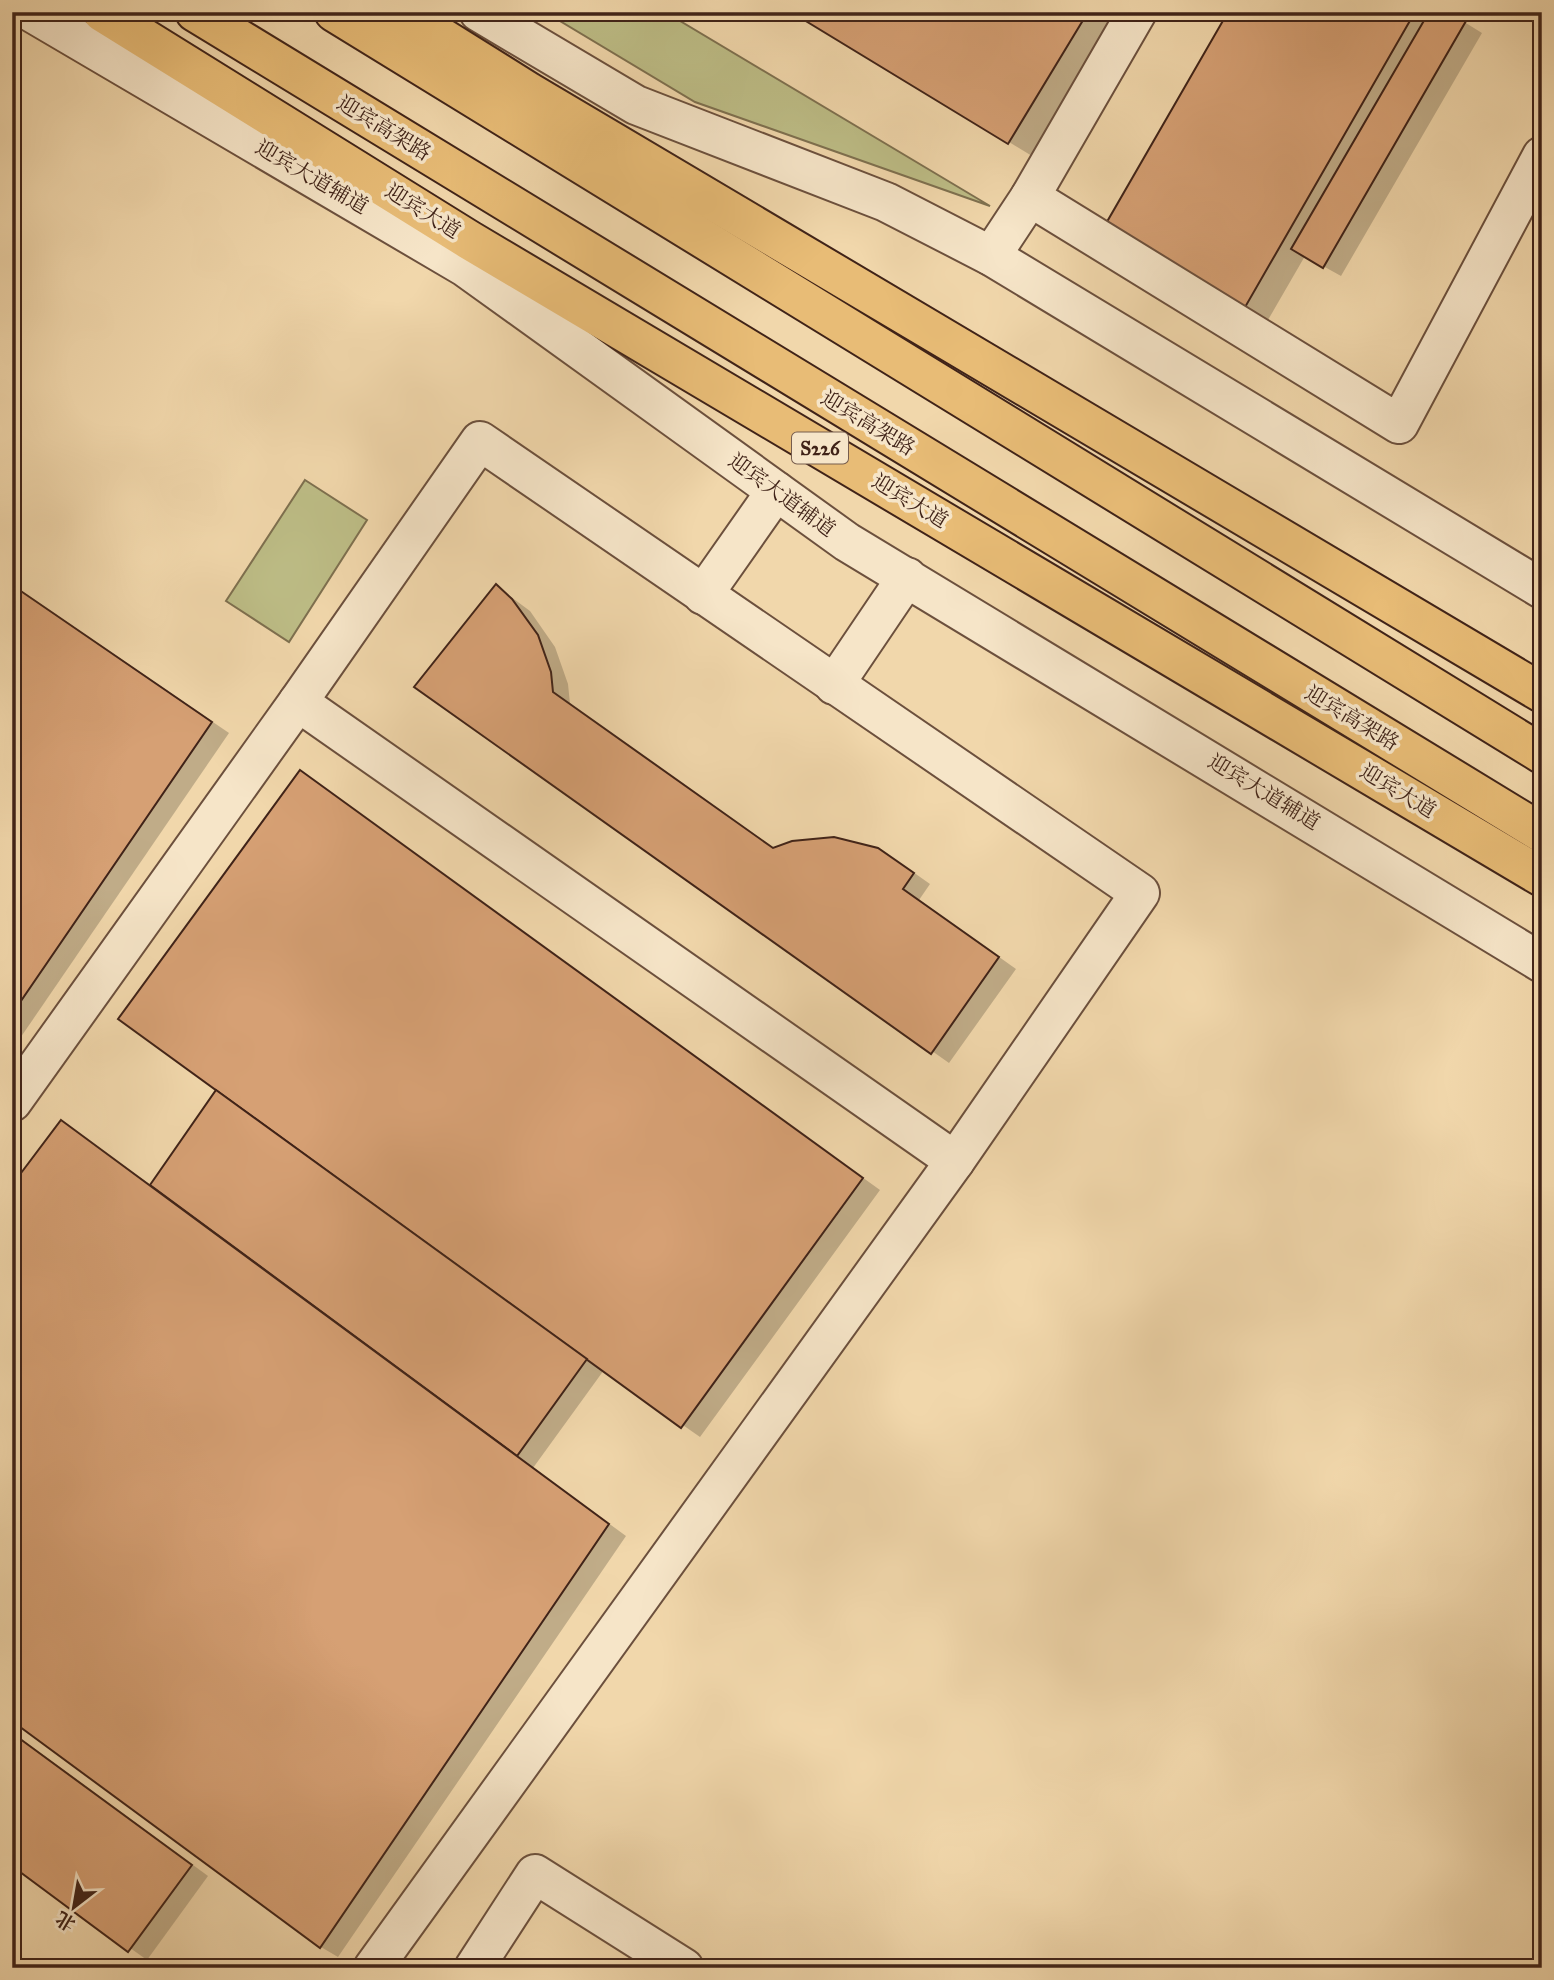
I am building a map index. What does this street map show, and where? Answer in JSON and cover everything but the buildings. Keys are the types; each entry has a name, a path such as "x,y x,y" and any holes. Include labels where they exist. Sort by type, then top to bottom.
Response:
{"main road":[{"name":"迎宾大道","path":"102,12 469,240 1542,877"},
{"name":"迎宾高架路","path":"195,12 1542,833"},
{"path":"334,12 1542,754"},
{"path":"401,12 529,92 1542,693"}],"street":[{"name":"迎宾大道辅道","path":"31,12 466,267 847,542 1542,963"},
{"path":"479,12 636,105 886,202 991,256 1542,589"},
{"path":"991,256 1030,197 1138,12"},
{"path":"1030,197 1399,424 1542,156"},
{"path":"12,1101 298,702 480,441 1140,893 955,1161 373,1968"},
{"path":"703,594 776,491"},
{"path":"834,684 907,578"},
{"path":"298,702 955,1161"},
{"path":"474,1968 535,1874 684,1968"}],"green space":[{"path":"545,12 665,12 990,206 695,102"},
{"path":"305,480 367,520 289,642 226,601"}]}
